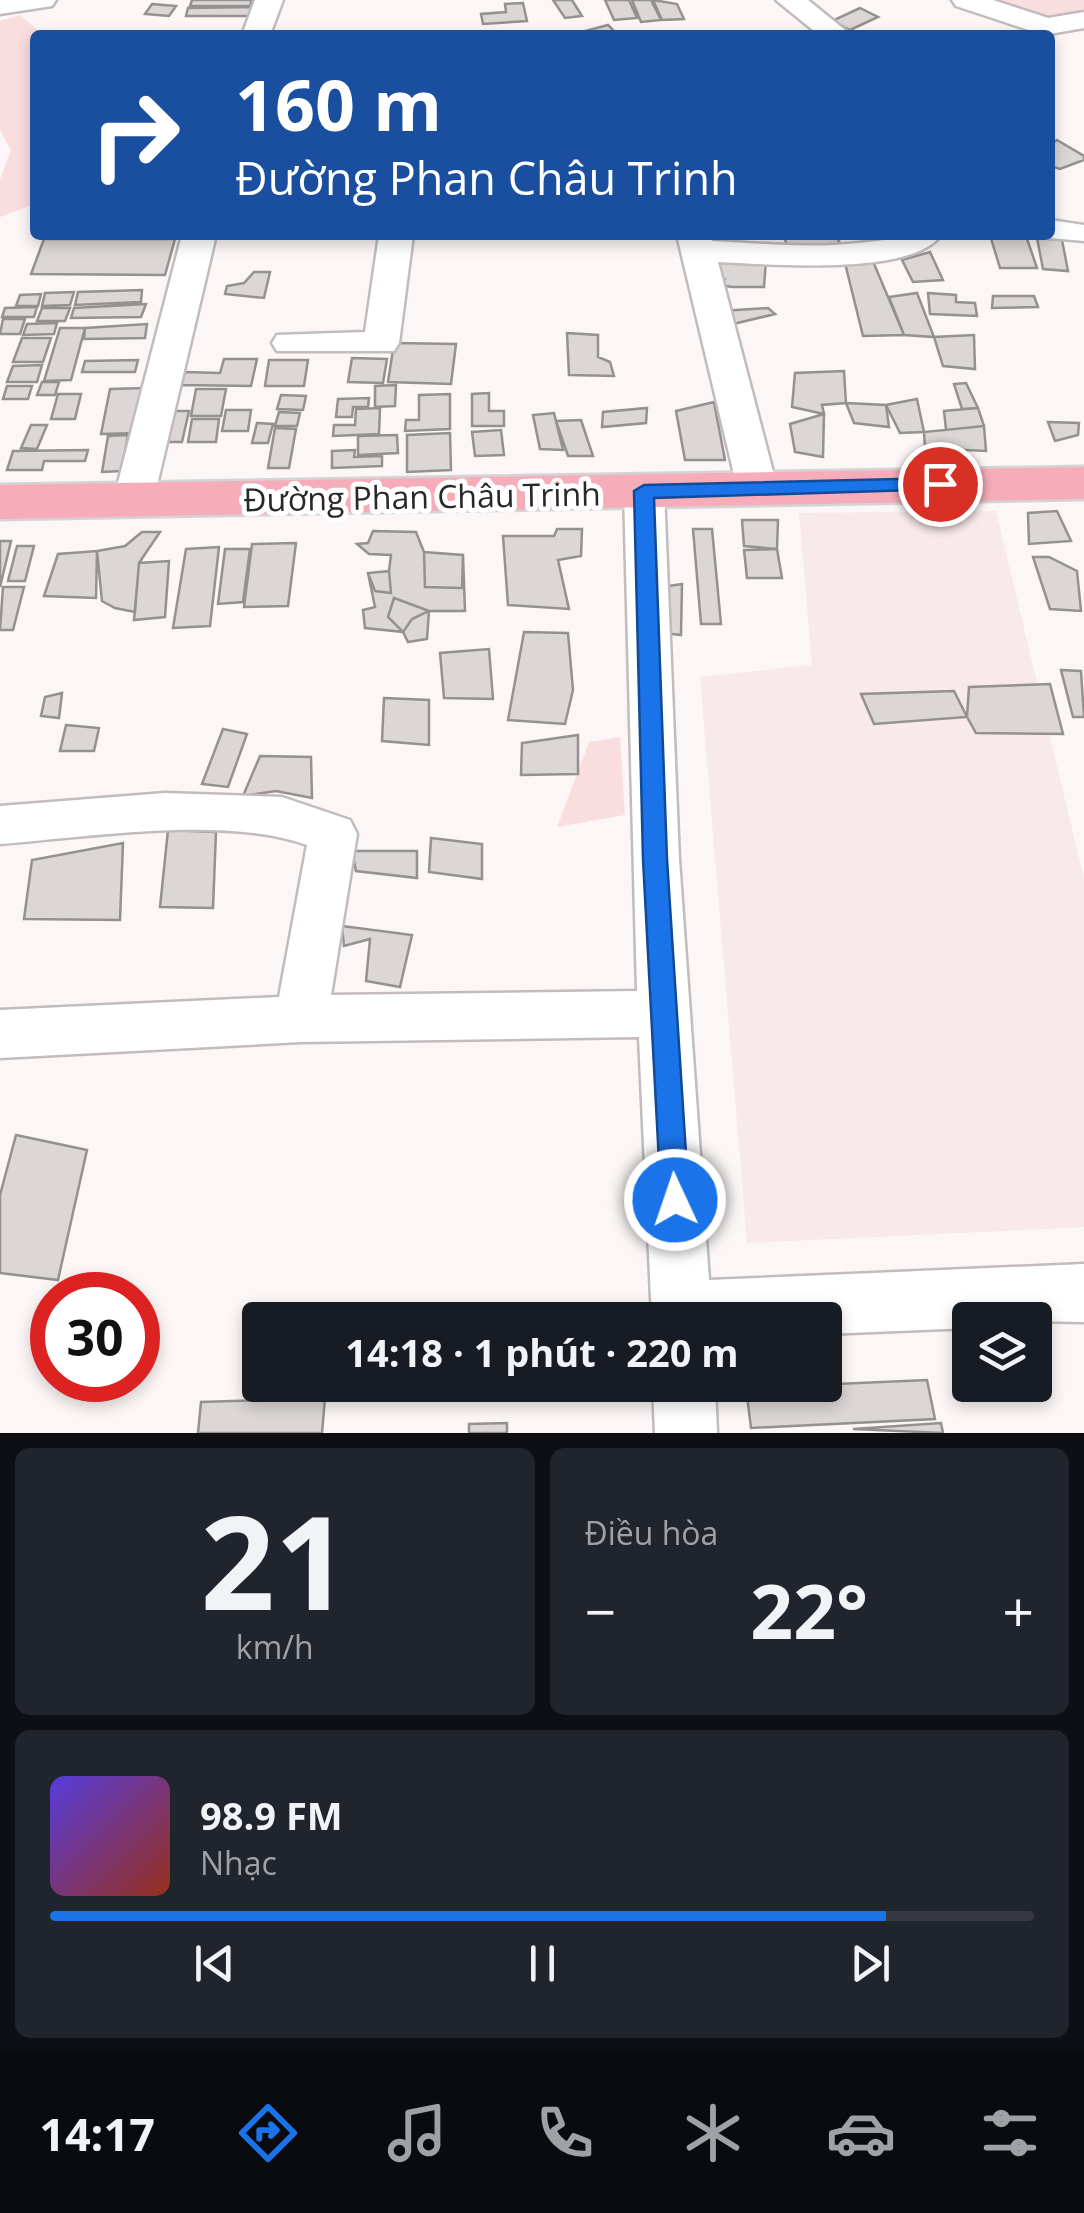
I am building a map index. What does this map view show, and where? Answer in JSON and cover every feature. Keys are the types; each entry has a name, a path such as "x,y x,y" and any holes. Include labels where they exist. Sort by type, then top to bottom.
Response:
{"main road":[{"name":"Đường Phan Châu Trinh","path":"0,502 1084,483"}],"street":[{"path":"0,6 42,0"},
{"path":"258,30 269,0"},
{"path":"790,0 831,30"},
{"path":"966,0 1046,26 1084,20"},
{"path":"133,502 198,240"},
{"path":"290,342 381,343 395,240"},
{"path":"757,486 694,243 824,253 894,248 912,240"},
{"path":"644,491 664,1014 681,1302"},
{"path":"0,824 166,812 282,816 333,834 302,1019"},
{"path":"0,1034 302,1019 664,1014"},
{"path":"842,1306 1084,1293"},
{"path":"685,1402 686,1433"}],"shaded area":[{"path":"961,0 1084,0 1084,23 1055,34 1055,30 1040,30"},
{"path":"20,15 37,30 30,30 30,206 0,217 0,180 11,150 0,130 0,21"},
{"path":"996,511 1084,879 1084,1227 747,1243 700,677 812,665 799,513"},
{"path":"620,737 625,815 557,827 589,742"}],"building":[{"path":"192,0 252,0 250,6 190,6"},
{"path":"553,0 572,0 582,16 565,18"},
{"path":"605,0 629,0 637,18 614,20"},
{"path":"632,0 651,0 661,20 641,22"},
{"path":"653,0 677,4 684,19 662,20"},
{"path":"523,3 527,21 483,24 481,14 506,12 505,4"},
{"path":"152,4 176,6 169,16 145,14"},
{"path":"255,7 254,16 186,16 188,8"},
{"path":"860,8 878,17 850,30 832,21"},
{"path":"1055,141 1084,156 1084,160 1055,168"},
{"path":"44,240 175,240 165,275 31,274"},
{"path":"785,240 838,240 848,253 790,254"},
{"path":"992,240 1027,240 1037,268 1000,268"},
{"path":"1037,240 1062,240 1068,271 1043,269"},
{"path":"930,252 943,280 913,282 902,260"},
{"path":"872,259 904,335 863,336 845,263"},
{"path":"766,260 764,287 720,285 724,280 709,282 707,263"},
{"path":"254,272 270,272 264,298 225,294 227,286 244,283"},
{"path":"142,290 141,302 75,305 78,292"},
{"path":"74,292 70,305 42,306 45,293"},
{"path":"917,293 934,337 904,335 889,297"},
{"path":"928,293 956,295 956,302 975,303 977,316 930,314"},
{"path":"41,294 38,306 16,306 20,295"},
{"path":"993,296 1034,296 1038,307 992,308"},
{"path":"146,304 141,317 71,318 74,308"},
{"path":"37,307 34,317 2,317 5,308"},
{"path":"42,308 70,308 65,321 37,321"},
{"path":"768,308 775,314 725,326 721,311"},
{"path":"3,319 25,319 20,334 0,334"},
{"path":"57,323 54,334 23,335 27,324"},
{"path":"147,324 145,338 84,339 85,328"},
{"path":"60,328 85,328 71,380 44,381"},
{"path":"567,333 598,335 598,357 610,362 614,376 569,375"},
{"path":"974,335 975,369 943,366 934,337"},
{"path":"22,338 51,338 43,362 13,362"},
{"path":"394,343 456,344 451,384 388,382"},
{"path":"352,358 387,359 383,383 348,382"},
{"path":"224,359 257,359 251,386 181,385 185,372 220,373"},
{"path":"138,360 135,372 82,372 85,361"},
{"path":"269,360 308,360 304,386 265,386"},
{"path":"42,365 37,382 7,382 13,366"},
{"path":"844,371 846,403 822,405 824,414 792,407 795,373"},
{"path":"42,382 59,382 55,395 37,395"},
{"path":"966,383 978,408 962,409 954,384"},
{"path":"396,385 395,406 375,407 375,386"},
{"path":"7,386 32,386 28,399 3,399"},
{"path":"166,387 181,387 175,411 189,411 182,442 153,442"},
{"path":"144,388 136,433 101,434 110,389"},
{"path":"196,389 226,389 221,416 191,416"},
{"path":"489,393 489,411 504,411 504,426 472,426 472,394"},
{"path":"58,394 81,394 75,419 51,419"},
{"path":"450,394 450,429 405,431 406,420 419,420 419,395"},
{"path":"281,395 306,396 303,410 277,409"},
{"path":"369,398 368,407 353,407 352,417 336,417 338,399"},
{"path":"917,399 924,432 900,433 886,405"},
{"path":"714,402 725,460 685,460 676,411"},
{"path":"846,403 886,405 889,427 854,423"},
{"path":"380,408 379,434 333,436 334,425 355,425 356,409"},
{"path":"647,408 646,423 602,427 603,412"},
{"path":"978,408 984,426 946,430 944,411"},
{"path":"226,410 251,410 248,431 222,431"},
{"path":"279,412 300,413 297,426 275,426"},
{"path":"554,413 563,450 540,449 533,415"},
{"path":"824,414 823,457 795,452 790,424"},
{"path":"192,419 219,419 216,442 188,442"},
{"path":"581,420 593,456 568,456 556,421"},
{"path":"1048,422 1079,423 1078,435 1055,441"},
{"path":"257,423 273,424 268,443 252,443"},
{"path":"31,425 47,425 37,449 21,448"},
{"path":"984,426 986,451 925,448 924,432"},
{"path":"275,428 296,429 289,468 268,468"},
{"path":"501,430 504,455 475,456 472,432"},
{"path":"450,433 451,470 407,472 407,435"},
{"path":"128,435 122,471 102,472 108,436"},
{"path":"397,435 398,453 358,455 358,436"},
{"path":"88,450 85,461 44,461 42,470 7,470 13,451"},
{"path":"355,450 354,457 382,456 382,466 332,468 332,451"},
{"path":"1057,511 1071,541 1029,544 1028,513"},
{"path":"742,520 778,520 777,549 744,546"},
{"path":"557,529 582,529 581,556 558,560 569,609 508,605 503,536 554,536"},
{"path":"693,529 712,529 721,624 701,624"},
{"path":"373,531 416,532 424,552 463,555 465,611 429,611 427,639 408,642 403,632 365,628 363,610 375,607 368,573 389,571 391,555 369,554 357,544 368,543"},
{"path":"142,532 160,532 139,563 135,612 115,608 102,601 97,551 125,546"},
{"path":"0,541 11,541 0,587"},
{"path":"296,543 288,606 244,607 252,544"},
{"path":"17,546 34,546 25,581 8,581"},
{"path":"219,547 210,626 173,628 186,549"},
{"path":"225,549 250,549 243,602 218,604"},
{"path":"777,549 782,578 747,578 744,550"},
{"path":"97,551 96,598 44,596 58,554"},
{"path":"424,552 463,555 462,588 425,587"},
{"path":"1033,557 1049,557 1077,571 1081,611 1050,609"},
{"path":"169,561 165,617 134,620 139,563"},
{"path":"389,571 391,593 375,591 368,573"},
{"path":"682,584 681,635 663,633 662,587"},
{"path":"3,587 24,587 13,630 0,630"},
{"path":"394,598 429,611 412,619 403,632 388,617"},
{"path":"524,632 568,633 573,690 565,724 508,720"},
{"path":"489,649 493,699 444,698 440,653"},
{"path":"1061,670 1081,671 1084,717 1073,717"},
{"path":"1050,684 1063,734 976,733 967,717 969,687"},
{"path":"954,691 967,717 874,724 861,694"},
{"path":"62,693 59,718 41,716 45,697"},
{"path":"384,698 429,700 429,745 382,741"},
{"path":"66,725 99,728 94,751 60,751"},
{"path":"223,729 247,734 228,787 202,784"},
{"path":"578,735 578,774 521,775 522,743"},
{"path":"260,756 311,757 312,798 276,791 243,796"},
{"path":"168,830 216,832 213,908 160,907"},
{"path":"431,838 482,844 482,879 429,872"},
{"path":"123,843 120,920 24,919 32,860"},
{"path":"352,851 417,851 417,878 356,871"},
{"path":"342,926 412,935 400,987 366,981 370,939 344,946"},
{"path":"16,1135 87,1150 60,1272 30,1272 30,1277 0,1273 0,1195"},
{"path":"927,1380 935,1419 751,1428 748,1402 842,1402 842,1384"},
{"path":"201,1402 325,1402 322,1433 198,1433"},
{"path":"507,1423 507,1433 469,1433 469,1424"},
{"path":"941,1423 943,1433 853,1429"}],"route":[{"path":"675,1200 655,859 644,491 940,484"}]}
